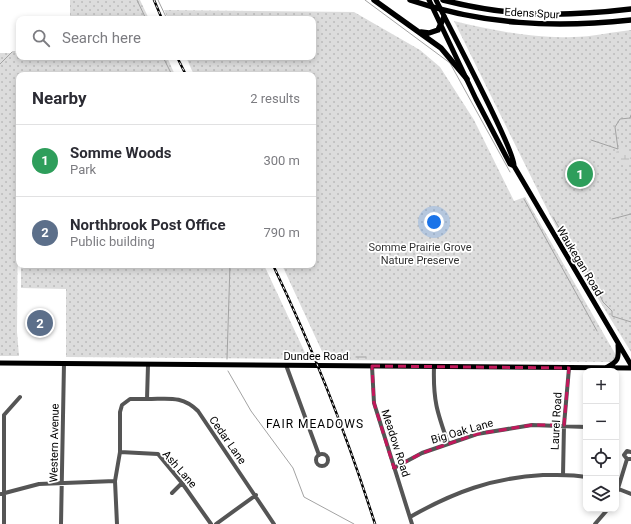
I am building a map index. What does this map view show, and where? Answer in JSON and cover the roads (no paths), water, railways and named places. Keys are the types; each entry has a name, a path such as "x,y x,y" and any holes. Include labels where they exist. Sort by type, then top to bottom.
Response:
{"highway":[{"path":"374,0 441,48 467,79"},
{"name":"Edens Spur","path":"410,0 469,16 520,23 564,25 631,20"},
{"name":"Edens Spur","path":"443,0 482,9 546,15 564,15 631,9"},
{"path":"419,31 433,33 439,29 444,17"}],"main road":[{"name":"Waukegan Road","path":"429,0 510,164 514,166 631,365"},
{"name":"Waukegan Road","path":"436,0 503,136 514,161 514,166"},
{"path":"606,368 617,361 619,357 618,344"},
{"name":"Dundee Road","path":"0,363 583,368"},
{"name":"Dundee Road","path":"619,368 631,368"}],"street":[{"name":"Western Avenue","path":"61,524 64,363"},
{"path":"117,524 115,481 120,452 120,412 122,405 130,399 148,399 148,365"},
{"path":"286,366 319,455"},
{"name":"Meadow Road","path":"372,366 374,403 412,524"},
{"path":"434,367 433,390 435,406 448,442"},
{"name":"Laurel Road","path":"563,474 564,426 569,368"},
{"path":"4,524 1,494 4,415 20,397"},
{"name":"Cedar Lane","path":"148,399 183,400 192,405 256,495 274,524"},
{"name":"Big Oak Lane","path":"394,468 422,453 448,442 500,429 532,425 583,427"},
{"path":"619,483 629,459 624,458 624,453 628,451 631,452"},
{"name":"Ash Lane","path":"120,452 158,454 182,483 211,524"},
{"path":"410,517 441,500 466,489 492,482 520,476 563,474 583,477"},
{"path":"1,494 39,484 115,481"},
{"path":"172,493 182,483"},
{"path":"619,489 631,494"},
{"path":"216,524 256,495"},
{"path":"595,524 605,512"}],"waterway":[{"path":"137,0 145,16"},
{"path":"158,0 166,16"},
{"path":"365,0 450,63 510,172"},
{"path":"0,64 12,52 15,52"},
{"path":"164,60 170,72"},
{"path":"591,140 618,149 615,127 620,119 630,118 631,115"},
{"path":"524,199 597,331"},
{"path":"612,219 631,214"},
{"path":"553,217 578,261 590,274 603,302 612,311 612,316 631,322"},
{"path":"227,359 230,268"},
{"path":"356,357 366,357"},
{"path":"228,371 251,411 293,468 304,497 354,524"}],"railway":[{"path":"154,0 161,16"},
{"path":"178,60 184,72"},
{"path":"274,268 302,328 341,425 375,524"}],"place":[{"name":"Somme Woods","path":"580,174"},
{"name":"Northbrook Post Office","path":"40,323"}],"district":[{"name":"FAIR MEADOWS","path":"315,424"}],"park label":[{"name":"Somme Prairie Grove Nature Preserve","path":"420,253"}]}
